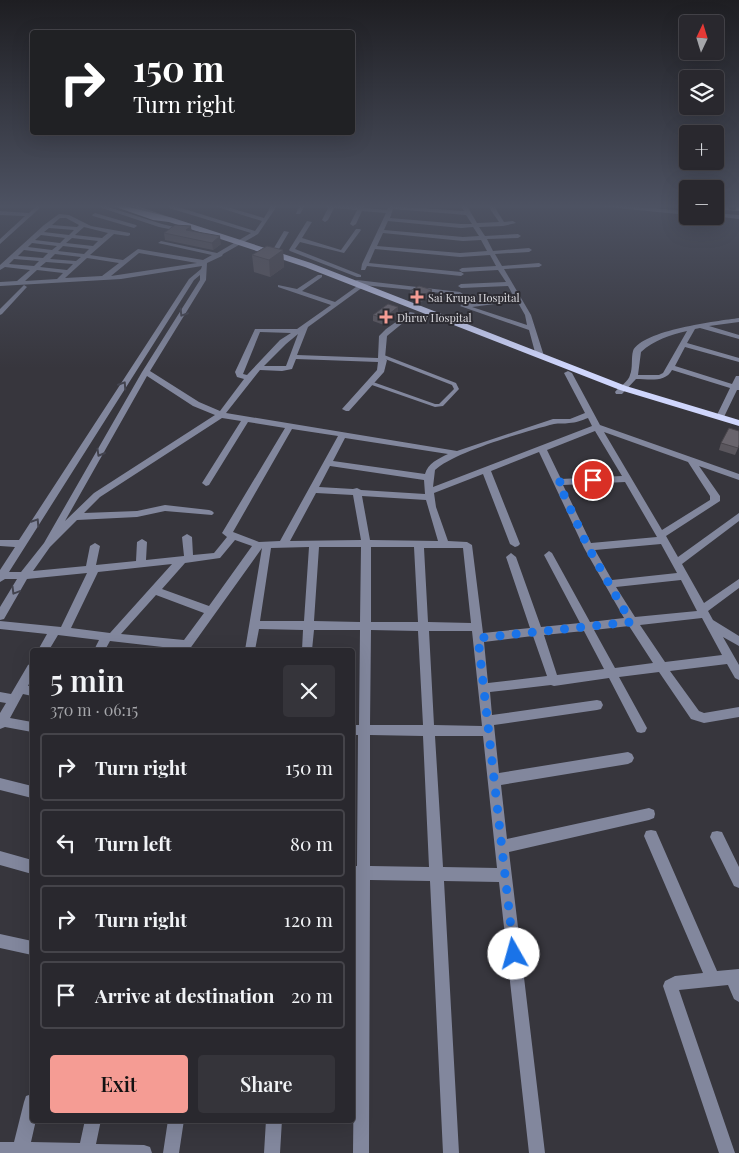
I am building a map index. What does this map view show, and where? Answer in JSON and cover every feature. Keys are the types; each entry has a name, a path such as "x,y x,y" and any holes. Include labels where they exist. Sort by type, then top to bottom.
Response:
{"main road":[{"path":"277,260 320,276 357,283 412,313 568,373 739,432"},
{"path":"291,260 357,283 621,390 739,423"}],"street":[{"path":"0,313 21,285 45,260 78,263"},
{"path":"58,282 82,260"},
{"path":"109,260 123,262"},
{"path":"104,278 126,260"},
{"path":"150,273 167,260"},
{"path":"186,260 205,265"},
{"path":"1,576 192,279 212,260"},
{"path":"312,260 357,283 460,294"},
{"path":"47,545 97,495 220,415 249,378 283,342 335,304 357,283 367,260"},
{"path":"496,260 528,315 530,328 540,356"},
{"path":"365,264 461,272 539,265"},
{"path":"21,285 150,273 205,265"},
{"path":"0,616 24,576 47,545 146,372 203,280 205,265"},
{"path":"2,266 69,272"},
{"path":"0,286 131,279 180,271 188,267"},
{"path":"297,292 320,276"},
{"path":"461,286 510,284"},
{"path":"280,286 335,304"},
{"path":"518,299 464,306 530,328"},
{"path":"346,409 382,370 381,341 385,333 412,313"},
{"path":"621,390 634,377 636,355 640,347 651,340 696,326 739,320"},
{"path":"258,368 287,368 294,357 305,326"},
{"path":"696,326 739,337"},
{"path":"634,377 664,376 696,326"},
{"path":"249,378 239,373 257,330 297,331"},
{"path":"685,344 739,360"},
{"path":"294,357 382,358"},
{"path":"671,367 737,387"},
{"path":"146,372 196,404 220,415 456,453"},
{"path":"568,373 739,675"},
{"path":"720,417 737,387 739,378"},
{"path":"444,544 429,495 433,465 456,453 556,420 571,421 590,414"},
{"path":"206,483 246,419"},
{"path":"290,426 227,533 262,545 366,543 467,545 537,1153"},
{"path":"313,490 429,495 486,470 597,427 739,477"},
{"path":"283,545 343,434"},
{"path":"542,449 588,547 609,584 631,622 695,715 704,718 739,712"},
{"path":"588,547 662,538 715,500 691,460"},
{"path":"328,463 430,478"},
{"path":"486,470 516,544"},
{"path":"558,482 627,479"},
{"path":"357,491 366,543 366,626 359,730 358,873 361,1153"},
{"path":"76,517 138,514 165,508 209,512"},
{"path":"676,563 739,516"},
{"path":"1,576 24,576 217,556 233,536"},
{"path":"101,648 154,590 186,559 187,537"},
{"path":"141,564 142,542"},
{"path":"0,543 21,544"},
{"path":"0,624 109,637 151,646 187,648 210,611 262,545"},
{"path":"250,648 262,545"},
{"path":"307,648 314,545"},
{"path":"419,545 451,1153"},
{"path":"45,648 59,631 92,569 95,546"},
{"path":"549,555 641,728"},
{"path":"510,558 554,681"},
{"path":"609,584 683,576"},
{"path":"254,625 424,627 477,633 537,632 705,615 739,584"},
{"path":"154,590 210,611"},
{"path":"705,615 739,642"},
{"path":"484,688 730,659"},
{"path":"30,672 1,722 30,727"},
{"path":"20,689 30,691"},
{"path":"0,697 14,700"},
{"path":"359,730 429,730 488,726 597,705"},
{"path":"494,780 628,758"},
{"path":"0,784 30,792"},
{"path":"502,848 649,814"},
{"path":"652,836 713,980"},
{"path":"717,837 739,881"},
{"path":"0,858 30,866"},
{"path":"358,873 505,875"},
{"path":"0,941 30,948"},
{"path":"727,1153 670,986 675,983 736,976 739,994"},
{"path":"20,1151 30,1110"},
{"path":"86,1152 92,1123"},
{"path":"171,1153 176,1123"},
{"path":"272,1153 274,1123"},
{"path":"0,1150 144,1153"}],"lane":[{"path":"370,383 435,406 441,405 456,389 454,384 382,358"}],"building":[{"path":"419,286 432,290 422,296 410,291"},
{"path":"388,304 398,307 384,318 373,315"},
{"path":"729,428 739,431 738,448 721,443"}],"place":[{"name":"Sai Krupa Hospital","path":"417,297"},
{"name":"Dhruv Hospital","path":"386,317"}],"route":[{"path":"514,954 478,638 631,622 588,547 558,482 593,480"}]}
